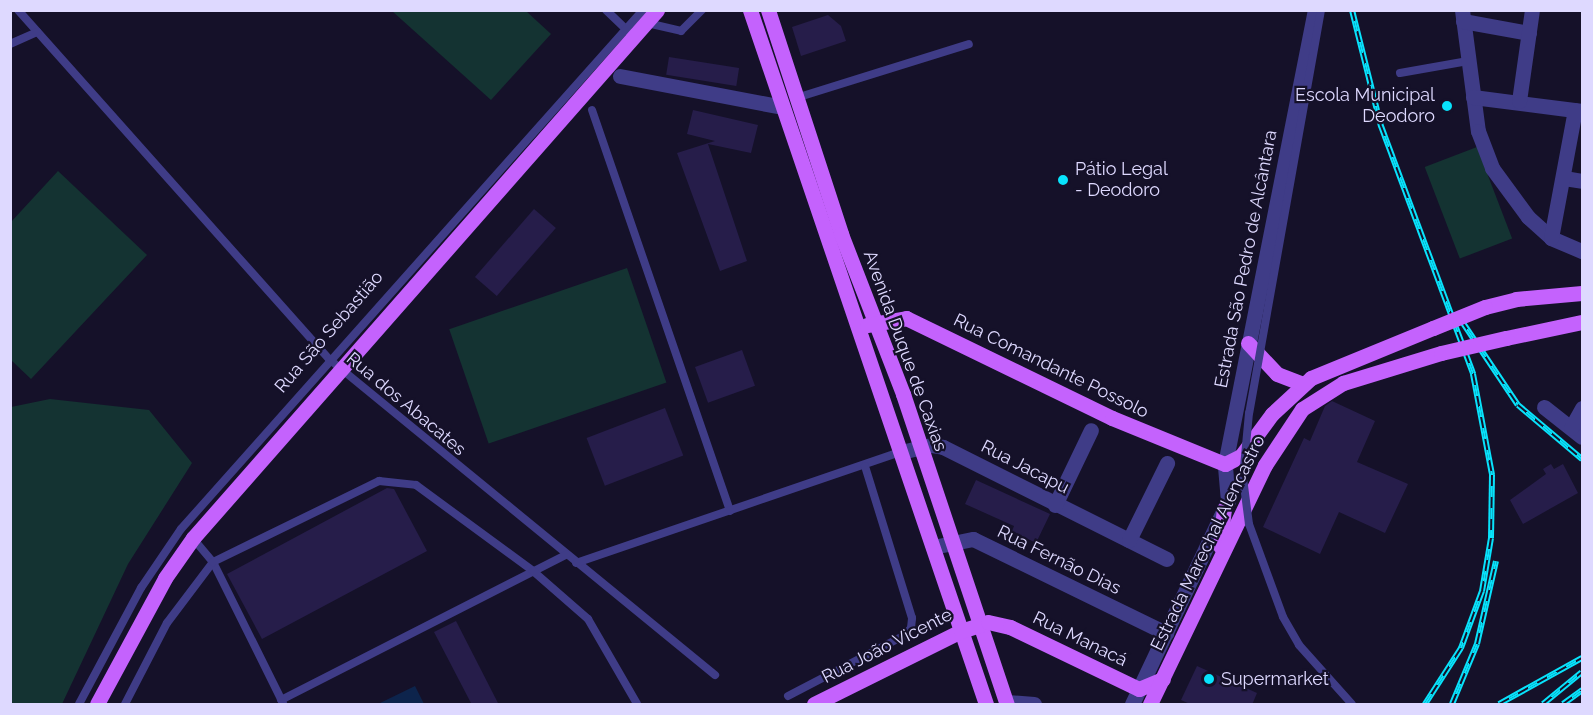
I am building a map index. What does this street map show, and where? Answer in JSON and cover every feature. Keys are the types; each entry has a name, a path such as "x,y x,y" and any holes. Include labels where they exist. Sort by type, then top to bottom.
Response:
{"main road":[{"name":"Rua São Sebastião","path":"97,705 187,533 644,16 657,10"},
{"name":"Avenida Duque de Caxias","path":"750,10 860,327 986,705"},
{"name":"Avenida Duque de Caxias","path":"768,10 841,234 877,321 1007,703"},
{"name":"Estrada Marechal Alencastro","path":"1225,464 1241,456 1272,414 1303,384 1328,369 1485,307 1516,299 1582,293"},
{"name":"Rua Comandante Possolo","path":"860,327 897,317 917,322 1112,418 1225,464"},
{"name":"Estrada Marechal Alencastro","path":"1150,705 1265,465 1307,403 1343,383 1441,353 1582,322"},
{"path":"1248,343 1277,374 1303,384"},
{"path":"1219,558 1224,509"},
{"name":"Rua João Vicente","path":"814,705 978,623"},
{"name":"Rua Manacá","path":"978,623 1010,627 1139,689 1162,679"}],"street":[{"name":"Estrada São Pedro de Alcântara","path":"1225,464 1315,10"},
{"path":"1519,101 1532,10"},
{"path":"1528,33 1462,16 1478,130 1492,168 1520,208 1551,237 1582,251"},
{"path":"620,76 782,107"},
{"path":"1473,97 1519,101 1579,111 1551,237"},
{"path":"1564,178 1582,181"},
{"path":"1544,407 1577,433 1582,408"},
{"path":"1055,505 1090,430"},
{"name":"Rua Jacapu","path":"901,452 919,446 943,447 1167,559"},
{"path":"1128,540 1167,463"},
{"name":"Estrada Marechal Alencastro","path":"1132,705 1224,509 1229,488 1225,464"},
{"name":"Rua Fernão Dias","path":"933,547 951,541 973,539 1166,633"},
{"path":"1007,703 1034,705"}],"lane":[{"name":"Rua dos Abacates","path":"18,10 334,364 715,675"},
{"path":"606,10 630,33"},
{"path":"644,16 681,31 702,10"},
{"path":"1322,10 1249,413 1243,478 1249,524 1283,617 1299,645 1352,705"},
{"path":"10,44 37,32"},
{"path":"796,98 969,44"},
{"path":"1400,73 1468,61"},
{"path":"592,110 730,511"},
{"path":"576,563 901,452"},
{"path":"788,696 905,635 911,628 912,618 865,466"},
{"path":"125,705 167,623 213,562 380,481 416,485 533,571 588,619 637,705"},
{"path":"187,533 213,562 282,702 566,555"},
{"name":"Rua São Sebastião","path":"79,705 141,588 187,533"}],"green space":[{"path":"392,11 526,11 551,34 491,100"},
{"path":"1477,147 1512,238 1460,259 1425,167"},
{"path":"58,171 147,255 31,379 11,360 11,222"},
{"path":"627,268 666,382 489,444 449,329"},
{"path":"50,399 149,410 192,463 128,564 62,704 11,704 11,407"}],"water":[{"path":"415,686 424,704 378,704"}],"building":[{"path":"828,15 841,26 846,41 801,56 792,27"},
{"path":"669,57 739,68 736,86 666,75"},
{"path":"693,110 758,125 751,153 708,144 747,261 720,271 677,153 715,141 687,134"},
{"path":"534,209 556,228 497,296 475,277"},
{"path":"742,350 755,386 708,403 695,367"},
{"path":"1332,401 1375,421 1357,462 1408,484 1385,533 1339,512 1320,554 1263,527 1304,438 1310,441 1325,406"},
{"path":"665,408 683,456 605,486 587,438"},
{"path":"1551,464 1554,469 1563,464 1578,493 1523,524 1510,500 1546,474 1543,469"},
{"path":"976,480 1050,514 1036,543 1012,531 1014,526 965,504"},
{"path":"387,488 394,489 427,551 262,639 227,574"},
{"path":"456,621 499,705 472,705 434,632"},
{"name":"Supermarket","path":"1197,666 1257,693 1252,705 1192,705 1181,700"}],"railway":[{"path":"1352,10 1381,126 1473,374 1492,475 1491,538 1482,591 1461,648 1425,704"},
{"path":"1461,320 1518,405 1582,459"},
{"path":"1452,704 1477,644 1496,561"},
{"path":"1499,704 1582,658"},
{"path":"1543,704 1582,672"},
{"path":"1563,704 1582,690"}],"place":[{"name":"Escola Municipal Deodoro","path":"1447,106"},
{"name":"Pátio Legal - Deodoro","path":"1063,180"},
{"name":"Supermarket","path":"1209,679"}]}
